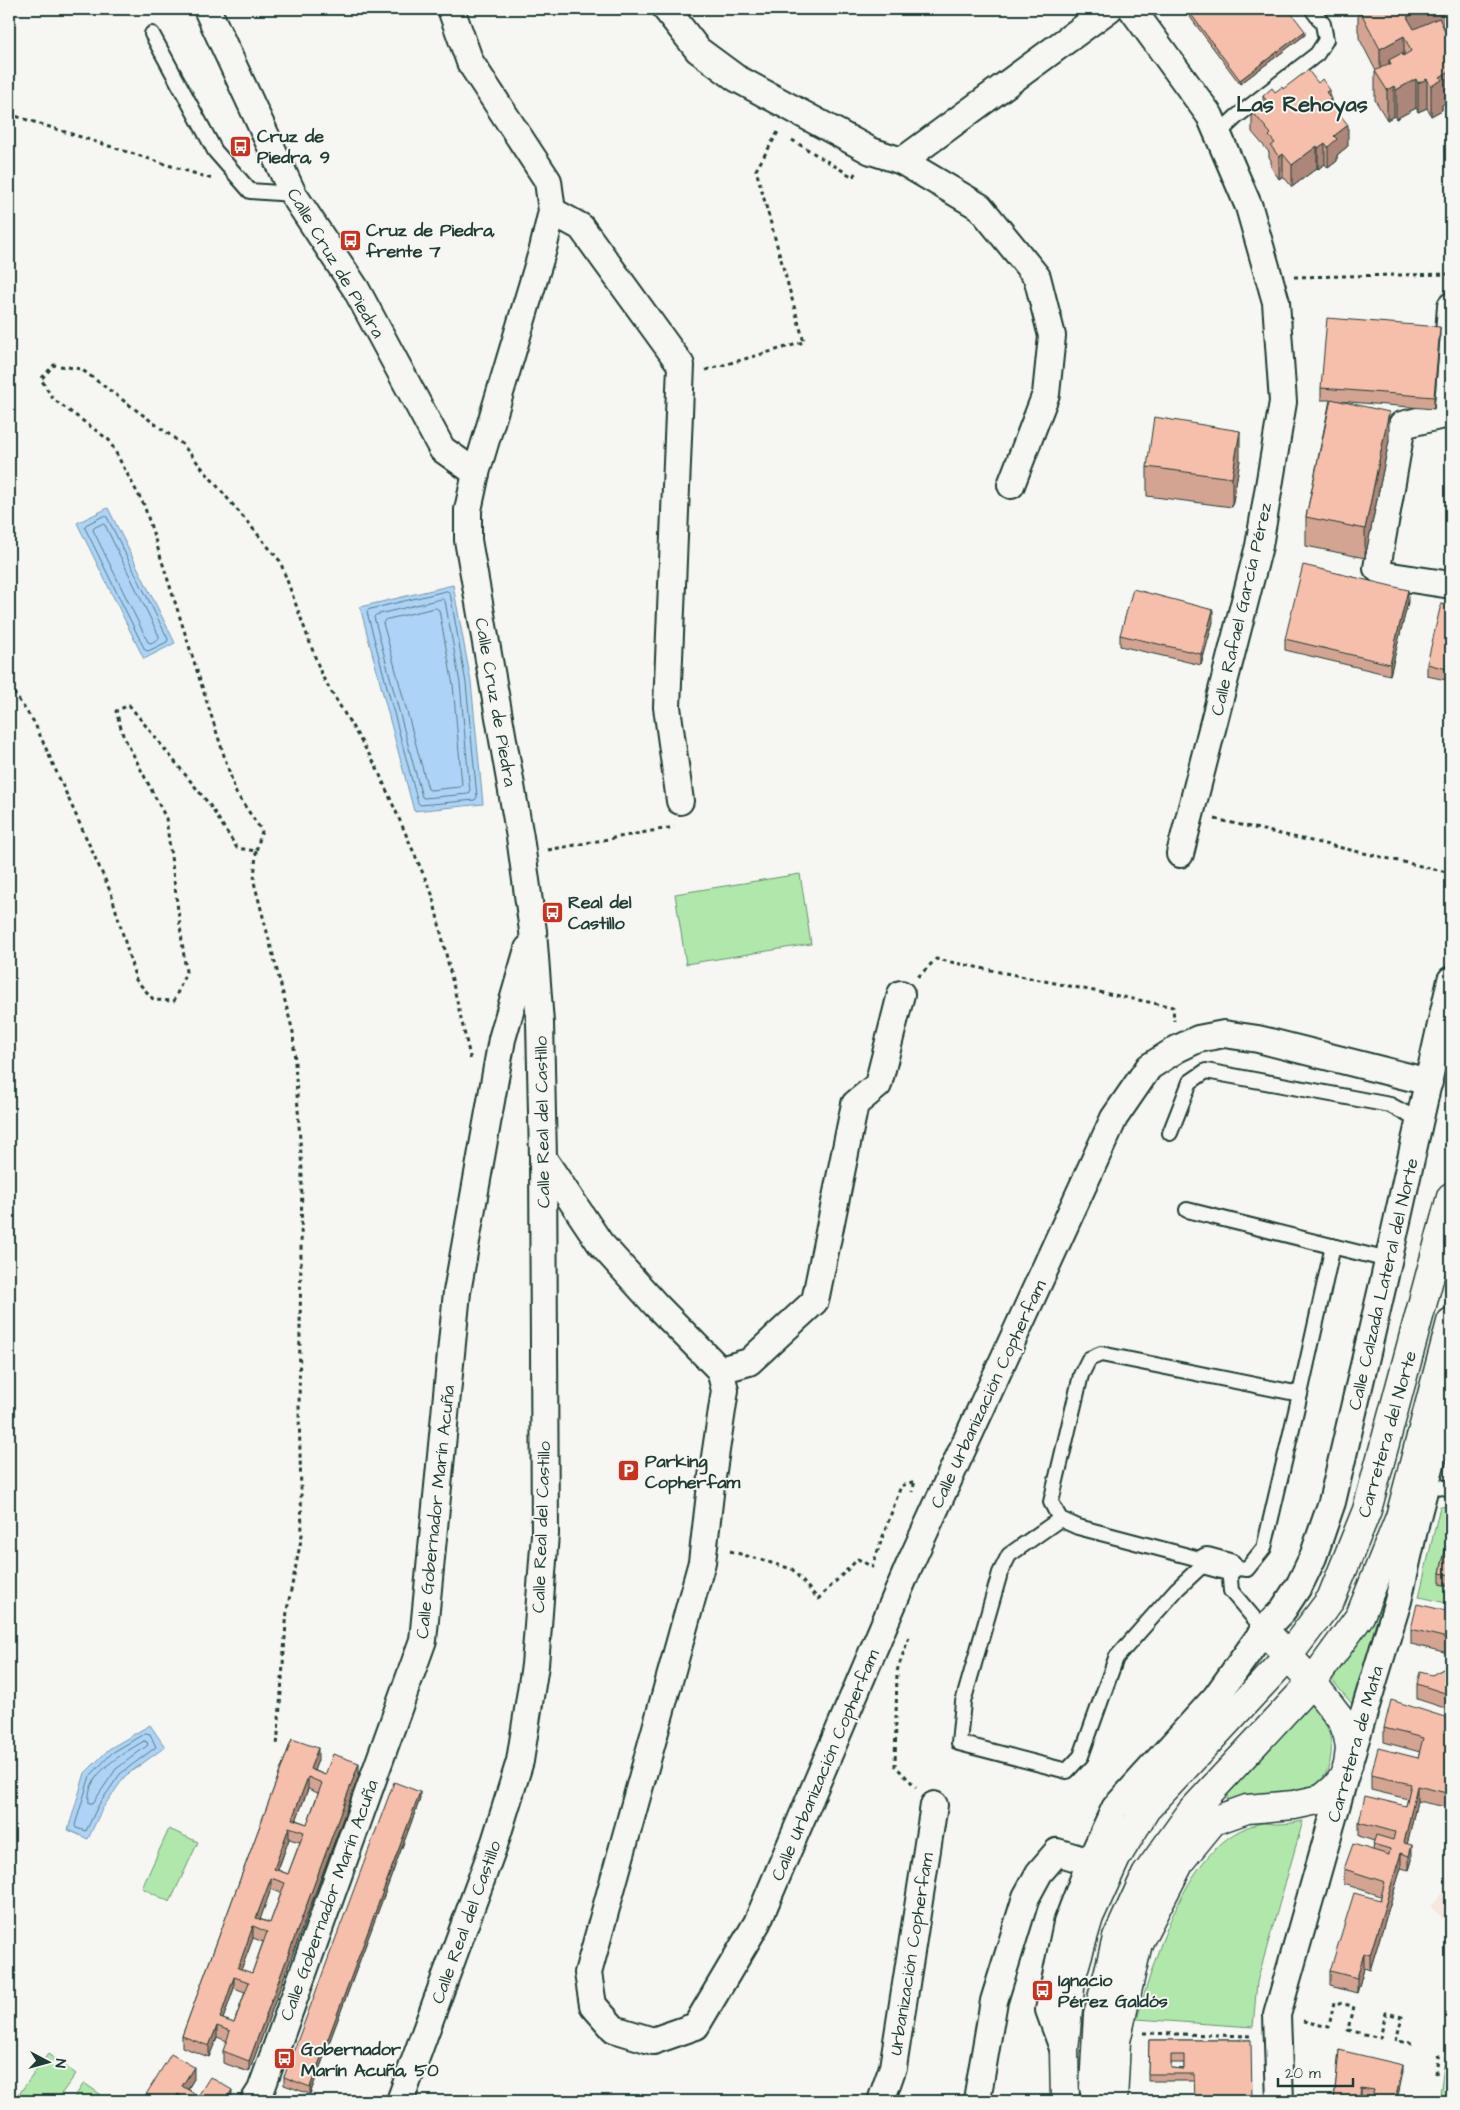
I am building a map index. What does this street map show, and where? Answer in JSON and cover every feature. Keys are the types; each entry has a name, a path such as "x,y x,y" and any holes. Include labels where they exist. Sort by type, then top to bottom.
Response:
{"street":[{"name":"Calle Cruz de Piedra","path":"207,9 292,194 356,289 442,449 476,473"},
{"path":"451,9 470,62 548,181 552,211 581,227 681,365 667,707 680,801"},
{"path":"666,9 698,50 736,78 871,151 902,161 980,207 1037,277 1052,336 1046,394 1011,485"},
{"path":"902,161 1109,9"},
{"name":"Calle Rafael García Pérez","path":"1132,9 1210,116 1249,207 1276,302 1283,402 1259,546 1180,854"},
{"name":"Calle Cruz de Piedra","path":"533,931 523,855 468,540 468,510 476,473 543,249 552,211"},
{"path":"1451,306 1447,416 1402,425 1380,541 1377,568 1386,575 1451,586"},
{"name":"Calle Gobernador Marín Acuña","path":"254,2101 261,2090 423,1640 457,1292 502,1040 533,931"},
{"name":"Calle Real del Castillo","path":"403,2099 496,1842 520,1761 536,1665 545,1534 543,1158 540,1023 533,931"},
{"name":"Calle Calzada Lateral del Norte","path":"1064,2051 1049,2010 1068,1923 1090,1862 1114,1808 1216,1697 1264,1630 1283,1610 1300,1584 1313,1557 1332,1502 1451,980"},
{"path":"543,1158 600,1243 656,1305 720,1370 750,1362 815,1301 854,1104 878,1085 900,994"},
{"name":"Calle Urbanización Copherfam","path":"720,1370 725,1390 702,1562 588,1973 593,2006 614,2029 653,2041 696,2026 757,1923 909,1566 1114,1118 1150,1067 1198,1039 1224,1034 1258,1039 1428,1082"},
{"name":"Carretera del Norte","path":"1065,2101 1064,2051 1070,1978 1089,1917 1116,1858 1146,1809 1288,1656 1331,1599 1367,1510 1451,1197"},
{"name":"Carretera del Norte","path":"1097,2101 1094,2087 1098,2015 1117,1938 1146,1875 1192,1812 1312,1682 1360,1616 1400,1517 1451,1322"},
{"name":"Carretera de Mata","path":"1280,2101 1277,2026 1348,1765 1398,1601 1451,1388"},
{"path":"1113,2101 1116,2041 1138,1944 1182,1860 1213,1822 1247,1809 1294,1805 1322,1799 1336,1788 1343,1778 1348,1765 1350,1749 1343,1722 1312,1682 1264,1630"},
{"name":"Urbanización Copherfam","path":"881,2101 893,2066 934,1805"},
{"path":"978,2101 994,2001 1026,1897 1039,1873 1057,1852 1090,1862"}],"lane":[{"path":"1218,134 1236,117 1317,54 1326,40 1323,24 1312,9"},
{"path":"152,34 220,158 250,191 292,194"},
{"path":"1170,1133 1190,1082 1206,1071 1390,1105 1420,1121"},
{"path":"1188,1210 1388,1260"},
{"path":"1300,1394 1101,1354 1089,1359 1081,1375 1051,1502 1060,1519 1078,1527 1218,1564 1247,1569 1264,1548 1300,1394 1333,1246"},
{"path":"1426,1484 1451,1489"},
{"path":"1060,1519 1009,1555 1000,1573 963,1702 959,1743 1067,1771 1081,1756 1116,1658 1178,1590 1218,1564"},
{"path":"1218,1564 1231,1591 1264,1630"}],"path":[{"path":"9,114 213,179"},
{"path":"681,365 705,370 804,342 756,170 778,132 853,176 871,151"},
{"path":"1288,277 1451,274"},
{"path":"277,1747 287,1610 302,1535 299,1410 302,1171 293,1032 254,882 256,851 262,831 236,793 144,505 109,440 53,399 41,379 54,365 81,369 182,444 280,561 322,676 376,766 432,894 472,1067 493,1092"},
{"path":"9,686 34,722 111,893 136,980 154,1000 174,1001 186,972 166,818 123,735 116,711 129,705 209,804 237,848 256,851"},
{"path":"523,855 684,826 680,801"},
{"path":"1212,819 1451,873"},
{"path":"900,994 936,959 1173,1007 1178,1049"},
{"path":"729,1543 730,1552 792,1569 818,1599 858,1558 872,1567 901,1486 915,1480 911,1498"},
{"path":"910,1635 897,1671 896,1766 934,1805"},
{"path":"1142,2033 1277,2026 1329,2027 1334,2002 1353,2006 1348,2030 1380,2038 1386,2014 1402,2017 1396,2041 1412,2044"},
{"path":"1436,2074 1439,2051"}],"shaded area":[{"path":"1451,1884 1451,1927 1431,1907"}],"green space":[{"path":"800,874 811,944 686,964 675,894"},
{"path":"1440,1506 1451,1508 1451,1536 1440,1584 1451,1587 1451,1604 1419,1597"},
{"path":"1388,1582 1390,1582 1358,1711 1332,1680 1368,1626"},
{"path":"1310,1704 1324,1721 1331,1740 1331,1755 1323,1778 1316,1784 1297,1791 1227,1799 1228,1794"},
{"path":"1303,1821 1257,1982 1253,2027 1137,2019 1164,1935 1193,1877 1212,1853 1233,1834 1258,1824 1283,1824"},
{"path":"169,1829 198,1842 170,1902 142,1888"},
{"path":"1446,2052 1451,2053 1451,2101 1439,2101"},
{"path":"48,2054 76,2074 56,2101 14,2101"},
{"path":"84,2083 110,2101 72,2101"}],"water":[{"path":"108,508 175,643 144,659 77,523"},
{"path":"453,585 471,682 483,804 414,811 360,607"},
{"path":"150,1725 165,1747 125,1776 102,1809 88,1839 68,1830 85,1773 109,1749"}],"building":[{"path":"1187,9 1288,9 1305,31 1240,80"},
{"path":"1359,9 1424,9 1407,17 1414,29 1439,18 1451,44 1451,70 1440,77 1442,80 1431,86 1427,79 1418,83 1416,79 1396,90 1394,86 1387,90 1375,71 1391,64 1389,60 1402,53 1403,56 1411,51 1404,36 1380,49"},
{"path":"1308,70 1318,83 1322,79 1330,90 1326,92 1331,99 1329,100 1348,125 1334,136 1337,139 1328,147 1325,143 1318,148 1317,146 1292,165 1283,154 1279,157 1271,146 1275,143 1269,136 1271,134 1252,111 1266,100 1263,96 1272,88 1275,92 1282,87 1283,89"},
{"path":"1327,318 1440,327 1434,397 1321,388"},
{"path":"1331,399 1389,412 1365,529 1306,517"},
{"path":"1154,417 1240,431 1232,478 1147,467"},
{"path":"1303,565 1408,590 1390,664 1285,639"},
{"path":"1133,589 1213,610 1201,654 1120,635"},
{"path":"1441,604 1451,606 1451,670 1427,664"},
{"path":"1451,1524 1451,1575 1440,1573"},
{"path":"1417,1604 1451,1612 1451,1639 1411,1629"},
{"path":"1451,1641 1451,1695 1417,1684 1420,1672 1432,1675 1445,1668"},
{"path":"1391,1700 1451,1719 1451,1794 1417,1786 1404,1843 1412,1845 1409,1856 1401,1853 1370,1955 1364,1953 1357,1978 1330,1971 1354,1893 1380,1900 1385,1882 1344,1869 1353,1844 1389,1855 1390,1849 1373,1844 1376,1835 1393,1840 1395,1832 1359,1822 1365,1796 1406,1806 1411,1784 1371,1775 1378,1748 1418,1758 1423,1738 1384,1728"},
{"path":"292,1739 318,1748 310,1769 325,1775 333,1754 359,1763 249,2061 223,2051 230,2031 217,2026 209,2046 182,2036","holes":["308,1777 322,1783 307,1824 292,1819","289,1827 304,1832 288,1874 274,1869","271,1878 285,1883 270,1923 256,1918","253,1926 267,1932 252,1973 238,1968","234,1977 249,1982 234,2023 220,2018"]},
{"path":"394,1782 420,1792 310,2087 284,2077"},
{"path":"1149,2040 1251,2040 1252,2101 1195,2101 1194,2074 1148,2074","holes":["1171,2055 1184,2055 1184,2069 1171,2068"]},
{"path":"1339,2050 1403,2065 1395,2101 1371,2101 1374,2090 1361,2088 1359,2100 1364,2101 1334,2101"},
{"path":"171,2054 194,2067 182,2086 198,2096 210,2077 232,2090 225,2101 190,2101 178,2094 173,2101 142,2101"}],"place":[{"name":"Cruz de Piedra, 9","path":"241,146"},
{"name":"Cruz de Piedra, frente 7","path":"350,240"},
{"name":"Real del Castillo","path":"552,912"},
{"name":"Parking Copherfam","path":"629,1471"},
{"name":"Ignacio Pérez Galdós","path":"1042,1990"},
{"name":"Gobernador Marín Acuña, 50","path":"285,2059"}],"district":[{"name":"Las Rehoyas","path":"1302,103"}]}
